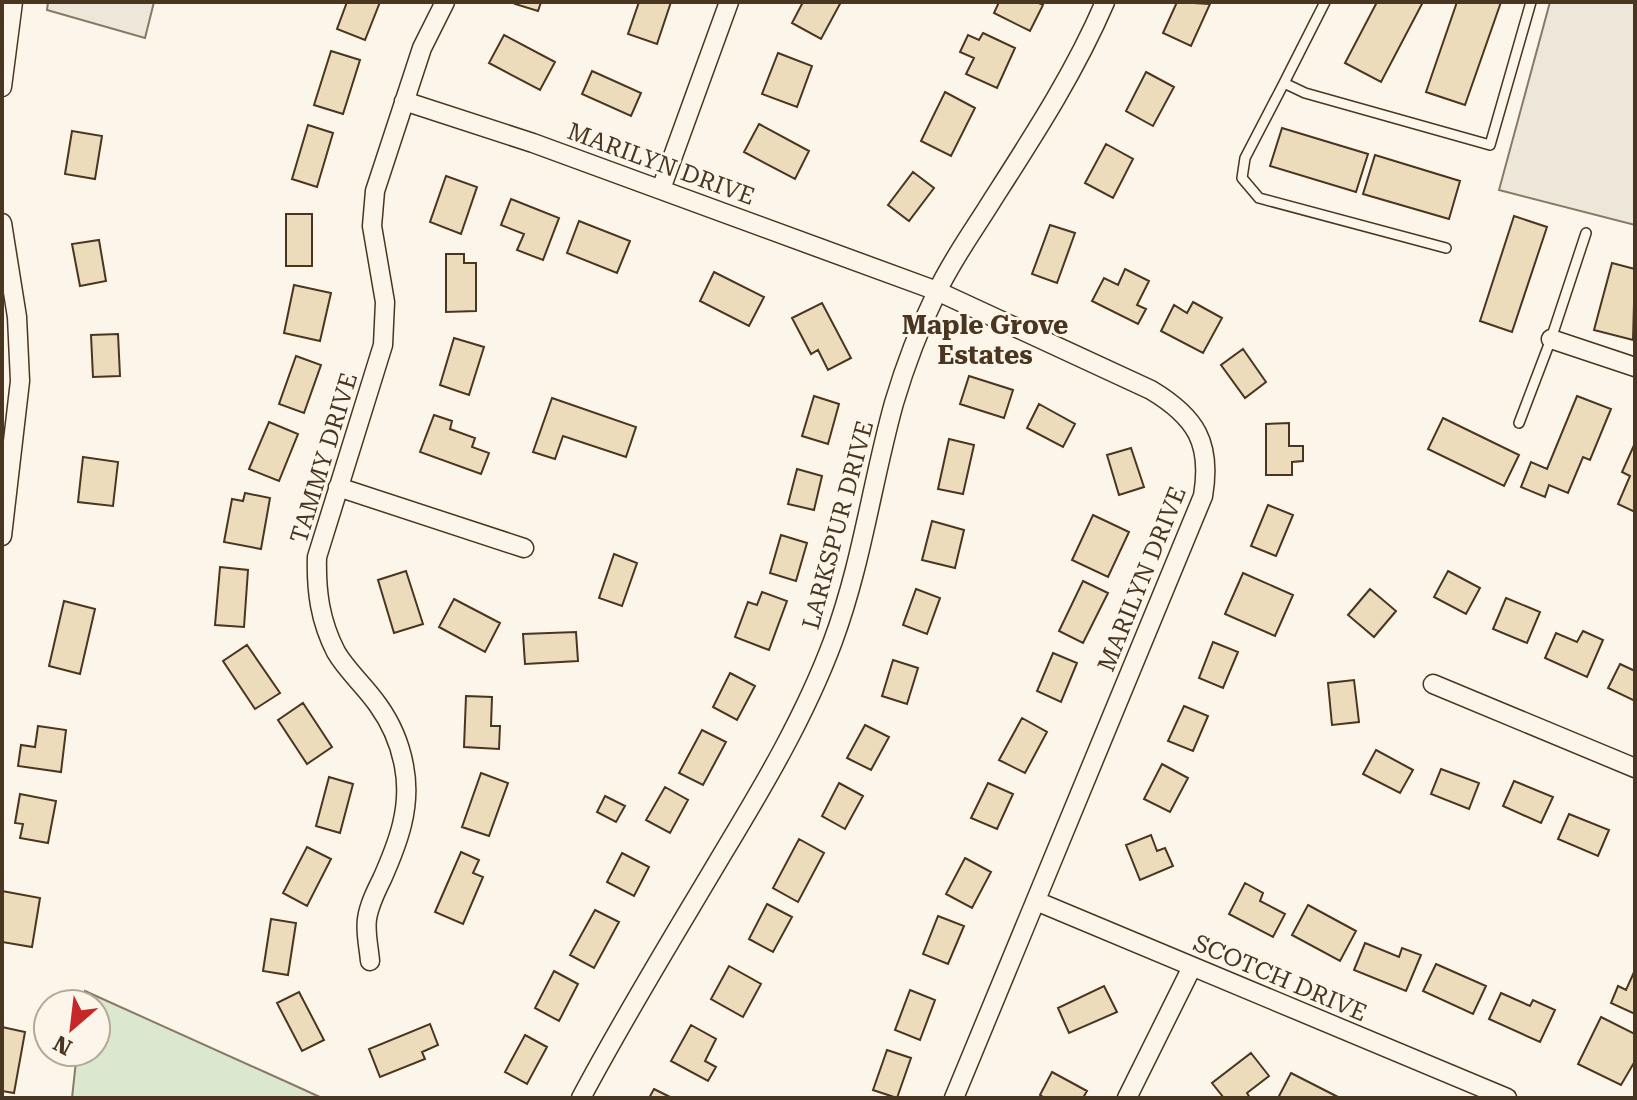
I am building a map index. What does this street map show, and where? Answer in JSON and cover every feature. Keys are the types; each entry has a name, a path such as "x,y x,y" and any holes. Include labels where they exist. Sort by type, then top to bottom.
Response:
{"street":[{"path":"2,87 13,2"},
{"name":"TAMMY DRIVE","path":"370,961 366,922 400,833 406,796 404,768 391,726 337,653 319,609 317,557 383,345 385,302 375,253 372,211 375,191 422,48 445,2"},
{"path":"661,189 729,2"},
{"name":"LARKSPUR DRIVE","path":"581,1098 618,1029 763,785 809,699 833,641 863,543 894,404 937,291 1049,111 1105,2"},
{"name":"MARILYN DRIVE","path":"404,101 661,189 937,291 1151,390 1176,405 1199,435 1205,452 1207,475 1203,496 954,1098"},
{"path":"2,223 19,350 9,422 2,536"},
{"path":"1551,339 1635,367"},
{"path":"338,487 524,548"},
{"path":"1433,684 1635,768"},
{"name":"SCOTCH DRIVE","path":"1036,901 1507,1098"},
{"path":"1127,1098 1192,967"}],"lane":[{"path":"1325,2 1245,158 1242,178 1259,198 1446,248"},
{"path":"1284,83 1305,93 1490,145 1531,2"},
{"path":"1519,423 1586,233"}],"green space":[{"path":"112,1003 322,1098 72,1098 75,1068 112,1068"}],"shaded area":[{"path":"48,2 154,2 145,38 47,10"},
{"path":"1550,2 1635,2 1635,225 1499,190"}],"building":[{"path":"347,2 380,2 365,40 337,29"},
{"path":"516,2 541,2 538,11"},
{"path":"639,2 671,2 657,44 628,34"},
{"path":"803,2 841,2 821,39 792,23"},
{"path":"999,2 1037,2 1043,5 1030,31 994,13"},
{"path":"1177,2 1210,4 1191,46 1163,33"},
{"path":"1377,2 1423,2 1381,82 1345,63"},
{"path":"1457,2 1501,2 1465,105 1426,92"},
{"path":"983,33 1015,48 997,88 966,74 974,58 960,52 968,35 979,40"},
{"path":"504,35 555,62 540,90 489,63"},
{"path":"331,51 360,60 343,114 314,105"},
{"path":"778,53 812,66 797,107 762,94"},
{"path":"592,71 641,93 631,116 582,94"},
{"path":"1146,72 1174,87 1153,126 1126,111"},
{"path":"945,92 975,108 951,156 921,141"},
{"path":"759,124 809,151 795,179 744,152"},
{"path":"308,125 333,133 317,187 292,179"},
{"path":"1282,128 1368,154 1356,192 1270,166"},
{"path":"72,131 102,136 95,179 65,174"},
{"path":"1106,144 1133,159 1113,198 1085,183"},
{"path":"1375,155 1460,181 1449,219 1363,194"},
{"path":"913,172 934,188 909,221 888,205"},
{"path":"446,176 477,187 461,234 430,222"},
{"path":"511,199 559,218 543,260 517,250 524,234 501,225"},
{"path":"286,214 312,214 312,266 286,266"},
{"path":"1514,216 1547,227 1512,332 1480,321"},
{"path":"579,221 630,241 617,273 567,253"},
{"path":"1050,225 1075,233 1057,283 1032,274"},
{"path":"99,240 106,281 80,286 72,244"},
{"path":"446,254 464,254 464,263 476,263 476,311 446,312"},
{"path":"1612,263 1635,269 1633,340 1594,330"},
{"path":"1125,269 1149,281 1137,305 1146,309 1138,324 1092,301 1104,278 1118,285"},
{"path":"714,272 764,297 749,326 700,301"},
{"path":"294,285 331,293 320,341 284,333"},
{"path":"1193,302 1222,318 1203,353 1161,331 1174,305 1187,313"},
{"path":"822,303 851,358 828,370 818,350 811,354 792,318"},
{"path":"118,334 120,376 93,377 91,335"},
{"path":"454,338 484,347 469,395 440,385"},
{"path":"1243,349 1266,382 1245,398 1221,365"},
{"path":"296,356 321,365 304,413 279,404"},
{"path":"969,376 1013,390 1004,418 960,404"},
{"path":"814,396 839,404 828,444 802,436"},
{"path":"1577,396 1611,409 1590,460 1583,457 1568,493 1549,485 1545,497 1521,487 1531,462 1547,469"},
{"path":"552,398 636,427 626,457 563,436 555,459 533,452"},
{"path":"1039,404 1075,424 1063,447 1027,428"},
{"path":"434,415 452,421 450,429 475,438 472,447 489,453 481,474 420,452"},
{"path":"1443,418 1519,455 1504,486 1428,449"},
{"path":"269,422 298,434 279,481 249,469"},
{"path":"1289,423 1289,446 1303,446 1303,461 1292,462 1292,475 1266,475 1266,424"},
{"path":"949,439 974,445 963,494 938,489"},
{"path":"1635,443 1635,512 1618,504 1630,476 1622,472"},
{"path":"1131,448 1144,487 1119,495 1107,455"},
{"path":"83,457 118,462 113,506 78,502"},
{"path":"797,469 822,476 814,510 788,504"},
{"path":"245,493 270,498 261,549 224,542 232,499 243,501"},
{"path":"1268,505 1293,515 1276,556 1251,546"},
{"path":"1093,515 1129,532 1108,577 1072,560"},
{"path":"932,521 964,530 955,568 922,560"},
{"path":"781,535 807,543 796,581 770,573"},
{"path":"614,554 637,563 622,606 599,598"},
{"path":"220,567 248,570 244,627 215,625"},
{"path":"406,571 423,624 394,633 378,580"},
{"path":"1448,571 1480,588 1466,614 1434,597"},
{"path":"1243,573 1293,595 1275,636 1225,614"},
{"path":"1083,581 1108,593 1083,643 1059,631"},
{"path":"916,589 940,598 927,634 903,625"},
{"path":"1370,589 1396,611 1374,637 1348,615"},
{"path":"762,592 787,601 769,650 735,637 748,602 757,605"},
{"path":"1506,598 1540,612 1527,643 1493,629"},
{"path":"454,599 500,623 485,652 439,627"},
{"path":"64,601 95,609 80,674 49,666"},
{"path":"1583,631 1603,640 1587,677 1545,658 1556,633 1577,642"},
{"path":"576,632 578,661 525,664 523,634"},
{"path":"1213,642 1238,652 1223,688 1199,678"},
{"path":"247,645 280,693 255,709 223,661"},
{"path":"1053,653 1077,663 1061,702 1037,691"},
{"path":"893,660 918,668 907,704 882,696"},
{"path":"1620,664 1635,671 1635,701 1608,688"},
{"path":"730,673 755,686 737,720 713,707"},
{"path":"1354,680 1359,722 1332,725 1328,683"},
{"path":"466,696 492,697 491,726 500,726 499,749 464,747"},
{"path":"303,703 332,747 307,764 278,720"},
{"path":"1184,706 1208,716 1193,751 1168,741"},
{"path":"1022,718 1047,732 1025,773 999,760"},
{"path":"865,725 889,737 871,770 847,758"},
{"path":"38,726 66,730 61,772 18,766 21,745 35,747"},
{"path":"702,730 726,742 703,785 679,773"},
{"path":"1376,750 1413,770 1400,793 1363,774"},
{"path":"1162,764 1188,778 1170,812 1144,799"},
{"path":"1441,769 1479,783 1469,809 1431,794"},
{"path":"481,773 508,783 489,836 462,827"},
{"path":"329,777 353,784 340,833 316,826"},
{"path":"1514,781 1553,797 1541,823 1503,806"},
{"path":"839,783 863,796 845,829 822,816"},
{"path":"988,783 1013,794 997,829 971,818"},
{"path":"665,787 688,800 670,833 646,820"},
{"path":"20,794 56,801 48,843 20,838 23,824 15,823"},
{"path":"605,796 625,806 616,822 597,812"},
{"path":"1569,814 1609,830 1598,856 1558,839"},
{"path":"1151,835 1157,851 1165,848 1173,866 1140,880 1126,845"},
{"path":"799,839 824,853 798,902 773,888"},
{"path":"307,847 331,859 307,906 283,893"},
{"path":"461,852 479,860 473,873 483,877 463,924 435,912"},
{"path":"622,853 649,867 634,896 607,882"},
{"path":"965,858 991,872 972,908 946,894"},
{"path":"1245,883 1263,893 1260,901 1285,914 1273,937 1229,914"},
{"path":"2,891 40,898 32,947 2,942"},
{"path":"767,904 792,917 773,952 749,939"},
{"path":"1308,905 1356,931 1340,961 1292,935"},
{"path":"595,910 619,922 594,968 570,955"},
{"path":"938,916 964,926 948,964 923,954"},
{"path":"271,919 296,923 288,975 263,971"},
{"path":"1365,943 1399,957 1402,948 1421,955 1406,991 1354,970"},
{"path":"1436,964 1486,986 1473,1014 1423,991"},
{"path":"729,966 761,984 743,1017 711,999"},
{"path":"1635,970 1635,1014 1611,1003 1618,986 1626,990"},
{"path":"554,971 578,984 559,1021 535,1008"},
{"path":"1104,986 1117,1012 1069,1033 1058,1008"},
{"path":"910,990 935,1000 920,1040 895,1030"},
{"path":"299,992 324,1040 302,1051 277,1003"},
{"path":"1501,993 1530,1006 1533,1000 1555,1010 1540,1042 1489,1019"},
{"path":"1601,1017 1635,1034 1635,1061 1621,1085 1578,1064"},
{"path":"430,1024 438,1045 422,1052 425,1059 380,1077 369,1049"},
{"path":"691,1025 716,1039 705,1061 716,1067 708,1081 671,1061"},
{"path":"2,1027 25,1032 14,1093 2,1091"},
{"path":"525,1035 547,1047 527,1084 505,1072"},
{"path":"887,1050 911,1058 897,1098 873,1090"},
{"path":"1251,1053 1269,1076 1247,1093 1250,1098 1224,1098 1212,1083"},
{"path":"1052,1072 1087,1091 1083,1098 1045,1098 1040,1095"},
{"path":"1291,1073 1340,1098 1278,1098"},
{"path":"654,1089 672,1098 649,1098"}],"district":[{"name":"Maple Grove Estates","path":"985,340"}]}
